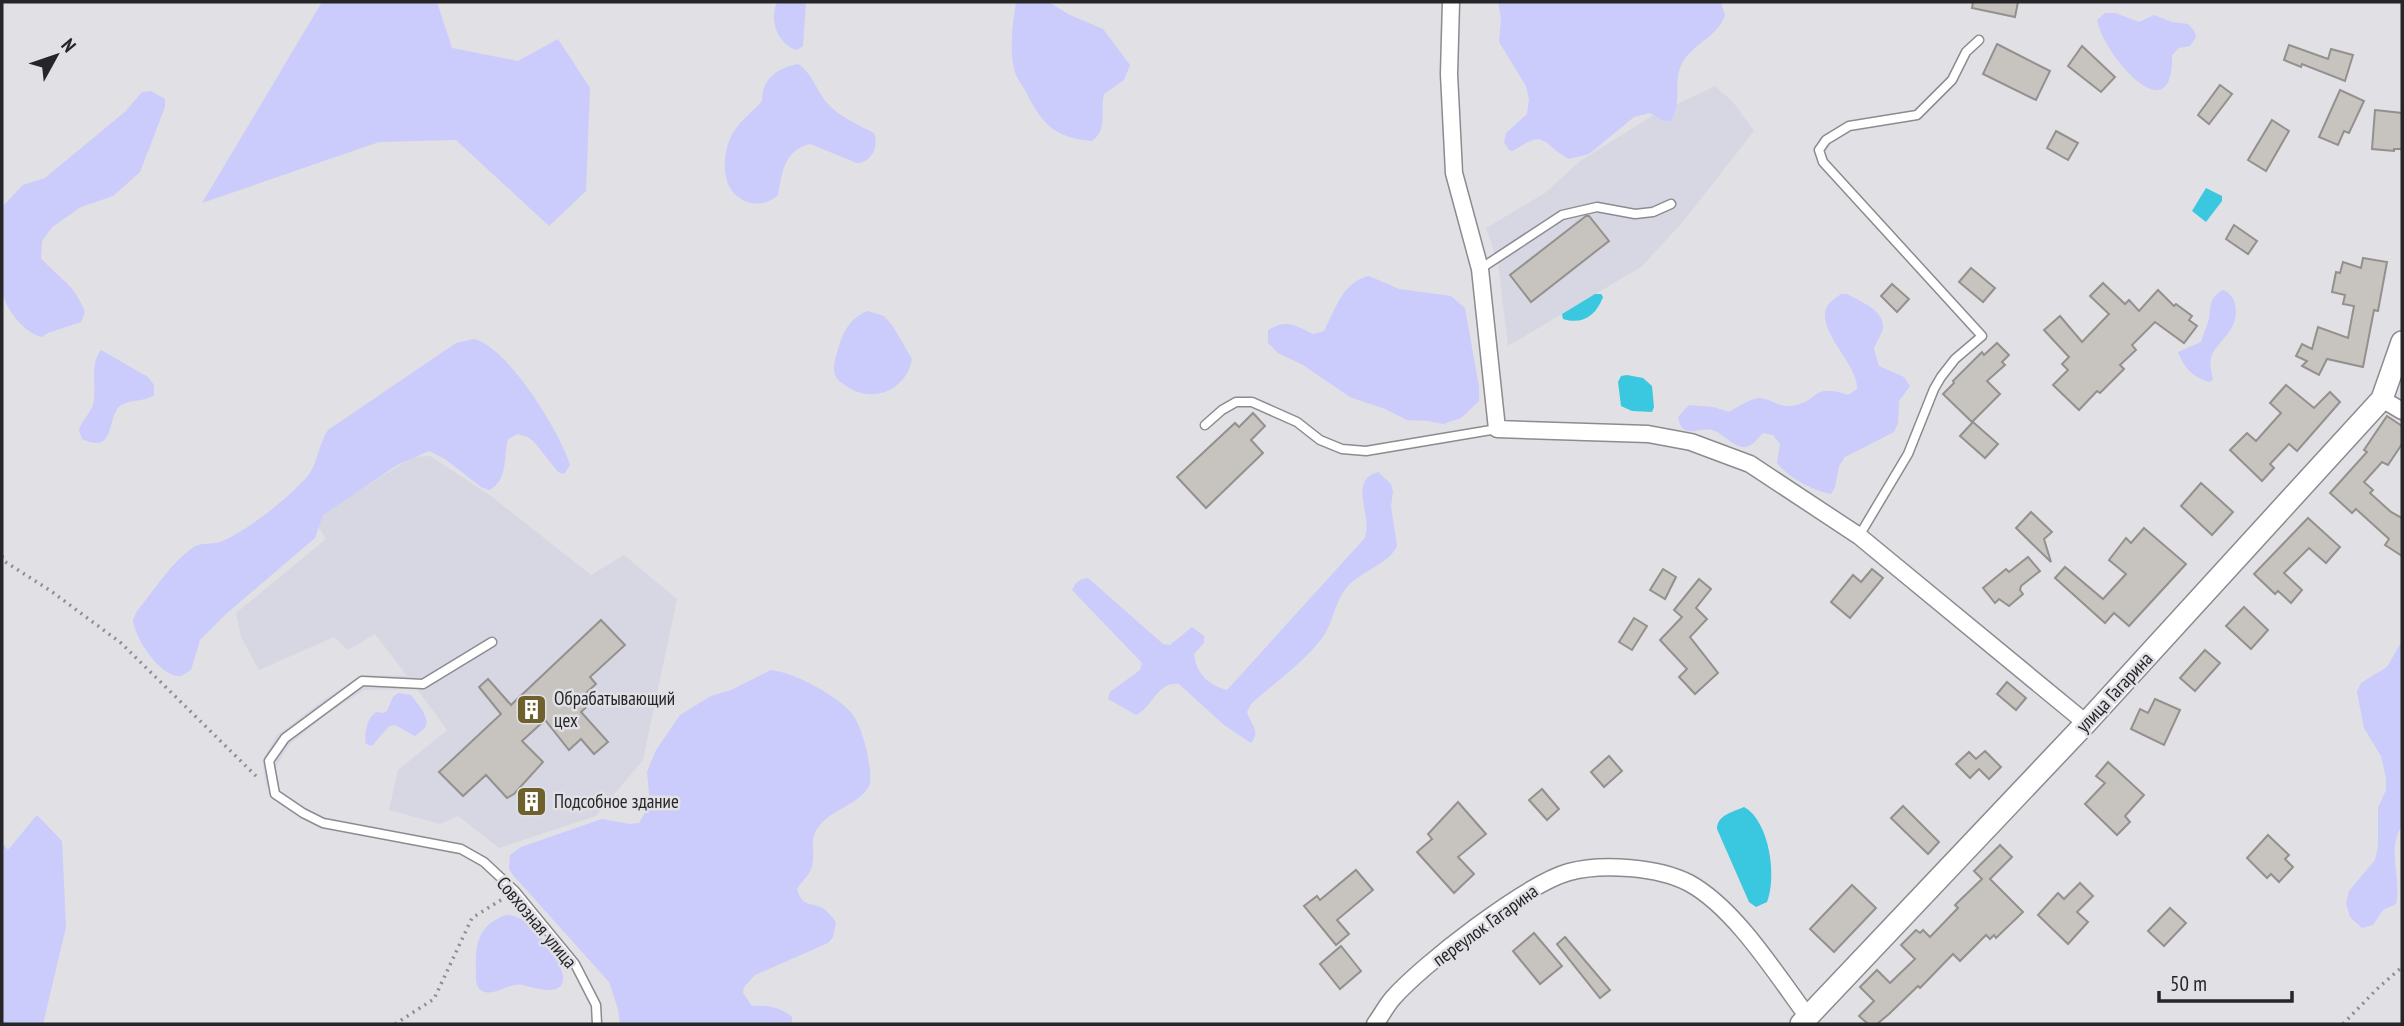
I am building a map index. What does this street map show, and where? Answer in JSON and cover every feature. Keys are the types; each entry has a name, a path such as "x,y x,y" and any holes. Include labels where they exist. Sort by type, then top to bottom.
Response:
{"main road":[{"name":"улица Гагарина","path":"1805,1020 2086,723 2382,398 2402,342"}],"street":[{"path":"1451,2 1449,74 1454,173 1480,269 1497,429 1648,434 1691,442 1750,464 1859,537 2086,723"},
{"path":"2382,398 2402,411"},
{"name":"переулок Гагарина","path":"1374,1024 1394,998 1424,969 1489,918 1546,881 1570,872 1601,868 1638,869 1667,876 1688,883 1718,903 1805,1020"}],"lane":[{"path":"1859,537 1908,454 1941,377 1955,359 1982,336 1872,217 1819,156 1819,150 1826,140 1849,126 1917,115 1952,80 1966,52 1979,40"},
{"path":"1480,269 1562,215 1597,207 1635,214 1653,212 1671,204"},
{"path":"1205,425 1236,402 1252,402 1297,422 1320,440 1342,449 1366,451 1497,429"},
{"path":"275,794 269,761 285,738 362,681 423,684 492,642"},
{"name":"Совхозная улица","path":"275,794 303,813 323,822 461,849 484,862 515,891 575,964 596,1005 597,1024"}],"path":[{"path":"2,556 5,561 121,643 275,794"},
{"path":"396,1024 434,999 472,918 515,891"},
{"path":"2343,1024 2402,967"}],"shaded area":[{"path":"322,2 437,2 452,48 518,61 558,39 590,88 586,191 549,226 456,140 379,142 202,203"},
{"path":"777,2 806,2 803,46 797,50 784,42 776,30 774,16"},
{"path":"1016,2 1049,2 1068,14 1103,29 1130,65 1124,80 1104,94 1102,126 1092,141 1068,137 1051,127 1038,113 1019,80 1012,52"},
{"path":"1498,2 1721,2 1725,15 1717,29 1692,50 1682,63 1675,113 1671,121 1664,121 1650,113 1634,117 1589,154 1569,159 1543,140 1532,140 1513,151 1509,150 1504,142 1506,133 1527,114 1529,100 1526,86 1499,42 1501,18"},
{"path":"2105,13 2115,13 2139,22 2154,15 2172,22 2188,24 2195,32 2196,37 2190,46 2179,48 2172,55 2170,78 2162,89 2151,89 2138,81 2112,52 2097,20"},
{"path":"798,64 834,110 874,133 875,148 867,160 857,163 810,144 801,147 786,164 778,195 766,202 746,201 730,188 726,176 725,157 730,139 740,123 762,101 765,86 772,75"},
{"path":"1715,86 1733,102 1754,131 1682,223 1641,267 1508,346 1498,263 1486,228 1545,193 1580,161 1654,115"},
{"path":"151,91 165,99 165,107 140,172 113,196 81,207 52,227 42,241 41,258 76,294 85,312 81,322 42,337 35,335 16,319 2,289 2,207 23,185 45,178 126,111 142,92"},
{"path":"2206,188 2222,196 2222,201 2206,222 2192,211"},
{"path":"1369,276 1399,289 1451,296 1465,308 1479,401 1461,418 1443,424 1407,420 1350,397 1303,365 1278,353 1268,343 1268,330 1280,325 1295,326 1313,334 1324,331 1346,290 1360,279"},
{"path":"2223,290 2232,297 2236,307 2235,318 2231,329 2211,357 2213,380 2209,382 2190,371 2178,352 2201,342 2213,299"},
{"path":"1595,294 1601,294 1603,297 1592,314 1582,320 1563,319 1562,314"},
{"path":"1841,294 1847,294 1864,303 1880,316 1883,328 1874,349 1879,366 1904,377 1910,386 1899,401 1898,423 1894,432 1845,457 1839,466 1831,494 1801,483 1777,463 1780,444 1773,435 1763,433 1755,442 1741,447 1715,431 1688,431 1680,425 1678,417 1689,405 1713,407 1729,412 1759,398 1791,406 1807,401 1821,392 1848,395 1857,389 1856,379 1826,325 1828,305"},
{"path":"867,311 884,316 912,359 903,379 877,394 866,394 846,386 834,371 844,333 853,320"},
{"path":"474,339 502,357 531,393 564,450 570,465 564,474 558,472 535,443 518,434 508,439 500,480 489,490 429,451 397,465 323,515 315,538 227,613 200,640 191,670 181,676 165,671 144,647 133,620 137,611 178,560 194,547 220,542 266,514 310,473 328,430 456,343"},
{"path":"101,350 148,377 154,385 154,395 121,405 116,410 106,438 93,443 82,439 79,430 93,404 94,368"},
{"path":"1621,376 1643,378 1652,386 1652,412 1632,411 1621,406 1618,382"},
{"path":"430,456 491,496 591,575 624,555 677,599 643,760 596,816 499,848 458,816 440,824 389,810 398,770 447,730 417,689 364,690 326,715 289,745 276,767 281,798 266,786 262,761 276,736 362,675 407,676 375,634 348,650 334,637 259,670 241,637 236,613 326,539 313,519 413,457"},
{"path":"1378,472 1391,484 1391,506 1397,546 1388,558 1347,587 1320,641 1251,704 1247,712 1255,735 1251,743 1224,725 1179,684 1165,686 1136,715 1108,699 1110,692 1140,670 1142,663 1072,590 1078,581 1088,578 1163,644 1170,645 1192,627 1204,636 1204,643 1194,654 1197,667 1214,685 1227,690 1364,539 1366,521 1362,492 1364,483"},
{"path":"2402,641 2402,826 2395,844 2396,904 2383,910 2373,925 2362,928 2350,917 2346,903 2349,891 2375,860 2378,847 2378,808 2386,790 2386,778 2381,756 2364,728 2357,692 2361,683 2387,667"},
{"path":"771,670 803,680 837,700 853,715 866,748 870,784 860,797 826,819 816,830 811,869 797,889 805,902 824,909 836,922 833,937 828,943 755,975 744,987 743,993 752,1006 768,1006 783,1011 792,1017 792,1024 620,1024 609,982 513,875 509,869 510,855 521,847 602,819 639,823 650,804 647,772 656,750 680,715 711,696 731,690"},
{"path":"398,693 411,695 423,711 427,722 425,728 415,736 395,725 389,726 372,746 366,744 370,718 376,712 387,711 393,697"},
{"path":"1744,807 1760,824 1771,865 1767,902 1756,907 1749,902 1717,829 1723,817"},
{"path":"37,815 62,841 66,927 43,1024 2,1024 2,843 8,850"},
{"path":"506,915 524,921 554,954 563,974 563,982 558,988 545,990 517,984 486,992 479,988 476,982 476,961 480,937 489,924"}],"building":[{"path":"1973,2 2018,2 2015,17 1972,8"},
{"path":"1997,44 2050,71 2036,100 1983,74"},
{"path":"2289,45 2328,59 2331,49 2353,55 2345,81 2284,60"},
{"path":"2082,46 2115,77 2101,92 2068,66"},
{"path":"2220,85 2232,94 2209,124 2198,115"},
{"path":"2340,90 2364,101 2349,133 2344,131 2338,145 2319,137"},
{"path":"2375,110 2402,113 2402,149 2372,149"},
{"path":"2272,120 2289,131 2266,171 2248,160"},
{"path":"2056,131 2078,143 2068,160 2047,148"},
{"path":"1589,216 1609,241 1531,302 1510,275"},
{"path":"2234,225 2257,241 2248,254 2226,239"},
{"path":"2363,258 2387,262 2378,311 2374,310 2363,367 2327,359 2319,375 2302,366 2307,361 2296,356 2302,344 2312,349 2318,327 2348,338 2354,306 2343,304 2345,295 2332,292 2336,272 2340,273 2343,262 2361,268"},
{"path":"1971,268 1995,288 1983,302 1959,282"},
{"path":"2103,283 2125,304 2129,300 2139,311 2158,290 2174,306 2176,304 2192,316 2189,320 2197,326 2184,343 2155,322 2132,345 2136,350 2120,365 2124,369 2079,410 2053,385 2068,370 2062,364 2069,357 2044,330 2060,316 2082,342 2109,314 2090,296"},
{"path":"1892,284 1909,299 1897,312 1881,296"},
{"path":"1997,343 2009,355 2002,362 2005,365 1987,381 2000,394 1972,422 1943,394 1982,352 1984,355"},
{"path":"2286,385 2314,408 2330,392 2340,402 2297,451 2289,444 2270,464 2274,468 2262,481 2230,450 2247,433 2256,441 2281,413 2270,403"},
{"path":"1253,413 1265,426 1251,440 1263,453 1206,508 1177,477 1235,423 1239,427"},
{"path":"2387,416 2402,426 2402,444 2388,465 2382,462 2364,482 2373,490 2370,493 2402,518 2402,556 2385,545 2389,539 2356,509 2352,513 2330,493 2367,452 2364,450"},
{"path":"1973,422 1998,444 1985,458 1960,436"},
{"path":"2201,483 2233,512 2212,535 2181,506"},
{"path":"2031,512 2052,532 2044,539 2051,562 2016,528"},
{"path":"2308,518 2340,547 2326,563 2309,548 2284,573 2302,590 2291,603 2278,591 2275,594 2254,574"},
{"path":"2144,528 2186,564 2129,626 2114,613 2105,623 2055,578 2065,567 2103,599 2126,574 2109,560 2126,538 2131,543"},
{"path":"2028,557 2040,571 2021,586 2023,594 2009,606 1999,599 1995,603 1983,588 2006,569 2009,572"},
{"path":"1663,569 1676,577 1665,599 1650,590"},
{"path":"1872,569 1883,578 1850,618 1831,602 1853,575 1861,582"},
{"path":"1699,579 1711,589 1696,608 1707,619 1690,637 1718,673 1695,694 1679,677 1687,669 1660,640 1682,617 1674,610"},
{"path":"2244,607 2268,630 2251,649 2226,626"},
{"path":"1634,618 1647,626 1632,650 1619,642"},
{"name":"Обрабатывающий цех","path":"601,620 625,645 590,677 596,684 586,693 593,701 581,712 608,742 594,754 581,739 569,750 545,720 522,741 543,762 514,794 507,798 486,775 463,796 439,772 501,714 479,687 488,679 511,705"},
{"path":"2205,650 2220,663 2195,691 2180,678"},
{"path":"2007,682 2026,698 2016,710 1997,694"},
{"path":"2155,699 2180,710 2164,745 2131,729 2140,709 2148,713"},
{"path":"1985,751 2001,767 1989,779 1979,769 1970,778 1956,764 1969,752 1976,759"},
{"path":"1609,756 1622,771 1604,787 1591,772"},
{"path":"2108,762 2144,795 2125,816 2130,822 2117,835 2085,804 2105,783 2096,776"},
{"path":"1542,789 1559,809 1547,820 1529,800"},
{"path":"1458,802 1486,834 1458,857 1474,874 1454,893 1417,852 1432,839 1428,834"},
{"path":"1903,806 1939,842 1928,854 1891,818"},
{"path":"2268,835 2289,855 2285,859 2293,867 2279,882 2271,874 2267,878 2247,858"},
{"path":"2000,845 2012,857 1990,879 2023,912 1996,938 1994,935 1990,939 1986,935 1960,961 1953,954 1920,988 1918,986 1877,1024 1868,1024 1859,1016 1874,1001 1860,987 1877,970 1890,983 1915,959 1901,945 1916,930 1920,933 1923,930 1930,937 1958,908 1955,905 1982,879 1974,871"},
{"path":"1356,870 1373,890 1337,920 1349,934 1336,945 1304,906 1317,896 1320,900"},
{"path":"2080,883 2093,896 2077,912 2088,922 2068,944 2038,915 2058,893 2064,899"},
{"path":"1852,885 1876,908 1834,952 1810,929"},
{"path":"2170,908 2186,923 2164,946 2148,931"},
{"path":"1534,933 1562,966 1540,984 1513,951"},
{"path":"1565,937 1610,990 1600,998 1557,944"},
{"path":"1341,946 1361,971 1340,989 1320,964"}],"place":[{"name":"Обрабатывающий цех","path":"531,709"},
{"name":"Подсобное здание","path":"531,801"}]}
